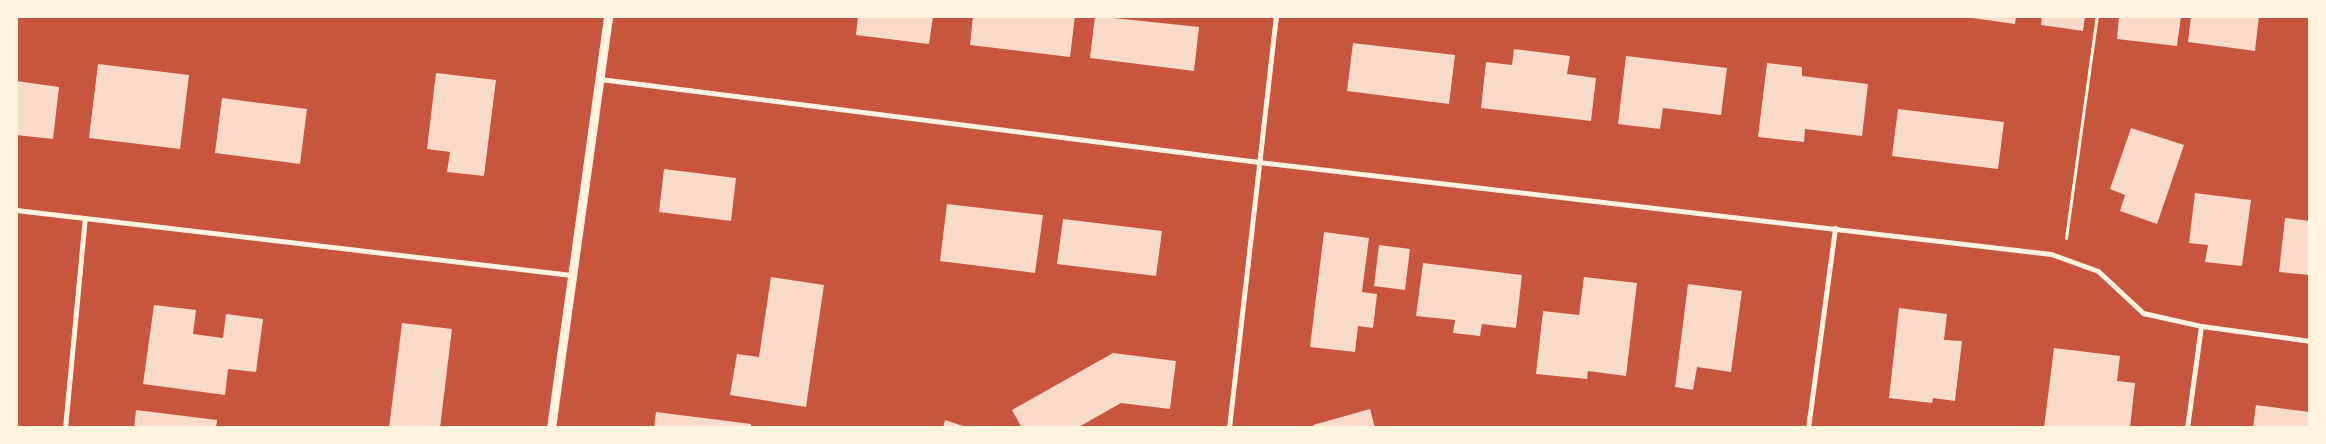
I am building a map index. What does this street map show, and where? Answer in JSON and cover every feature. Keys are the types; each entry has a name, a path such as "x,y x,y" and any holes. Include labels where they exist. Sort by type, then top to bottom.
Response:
{"street":[{"path":"551,428 608,16"},
{"path":"1229,428 1276,16"},
{"path":"600,79 1259,162 2063,256 2098,271 2143,313 2201,326 2310,340"},
{"path":"16,210 571,275"},
{"path":"65,428 85,218"},
{"path":"1808,428 1836,228"},
{"path":"2187,428 2201,326"}],"path":[{"path":"2063,256 2097,16"}],"building":[{"path":"858,16 933,16 929,44 856,35"},
{"path":"973,16 1075,16 1070,57 970,45"},
{"path":"1095,16 1199,27 1194,71 1090,58"},
{"path":"1958,16 2016,16 2015,24"},
{"path":"2042,16 2085,16 2083,31 2041,25"},
{"path":"2119,16 2181,16 2177,46 2117,39"},
{"path":"2191,16 2259,16 2255,51 2188,42"},
{"path":"1353,43 1455,55 1449,104 1347,91"},
{"path":"1514,49 1570,56 1567,74 1596,78 1591,121 1481,108 1486,62 1512,65"},
{"path":"1626,56 1727,68 1721,115 1663,108 1660,129 1618,124"},
{"path":"1767,63 1802,67 1802,76 1868,84 1862,136 1805,129 1804,142 1758,137"},
{"path":"98,64 189,75 180,149 89,138"},
{"path":"436,73 496,80 484,176 447,172 450,152 427,149"},
{"path":"16,81 59,87 53,139 16,135"},
{"path":"222,98 307,109 300,164 215,153"},
{"path":"1898,109 2004,122 1998,169 1892,156"},
{"path":"2131,128 2184,145 2157,224 2120,211 2125,195 2110,189"},
{"path":"664,169 736,178 731,221 659,212"},
{"path":"2195,193 2251,200 2242,266 2205,262 2208,245 2189,243"},
{"path":"947,204 1043,215 1035,273 940,261"},
{"path":"2285,218 2310,221 2310,275 2279,272"},
{"path":"1063,219 1162,231 1156,276 1057,264"},
{"path":"1324,232 1369,238 1362,292 1377,294 1373,328 1358,326 1355,352 1310,347"},
{"path":"1379,245 1410,249 1405,290 1374,286"},
{"path":"1423,263 1522,275 1516,328 1482,324 1480,336 1453,333 1455,320 1416,316"},
{"path":"771,277 824,285 806,407 730,395 737,354 759,357"},
{"path":"1584,277 1637,283 1626,376 1588,371 1587,379 1536,374 1543,311 1579,315"},
{"path":"1688,284 1742,291 1731,372 1697,367 1693,390 1675,387"},
{"path":"154,305 196,310 193,334 223,338 226,314 263,319 256,372 228,369 225,395 143,384"},
{"path":"1899,308 1947,314 1944,340 1962,341 1955,401 1933,398 1932,403 1889,398"},
{"path":"402,323 452,329 440,428 389,428"},
{"path":"2054,348 2120,356 2117,381 2135,383 2130,428 2044,428"},
{"path":"1113,353 1176,361 1170,409 1121,403 1077,428 1022,428 1012,410"},
{"path":"2256,405 2310,412 2310,428 2253,428"},
{"path":"1370,409 1375,428 1314,428 1313,425"},
{"path":"136,410 217,420 216,428 134,428"},
{"path":"656,412 751,424 751,428 654,428"},
{"path":"945,420 966,427 966,428 943,428"}]}
